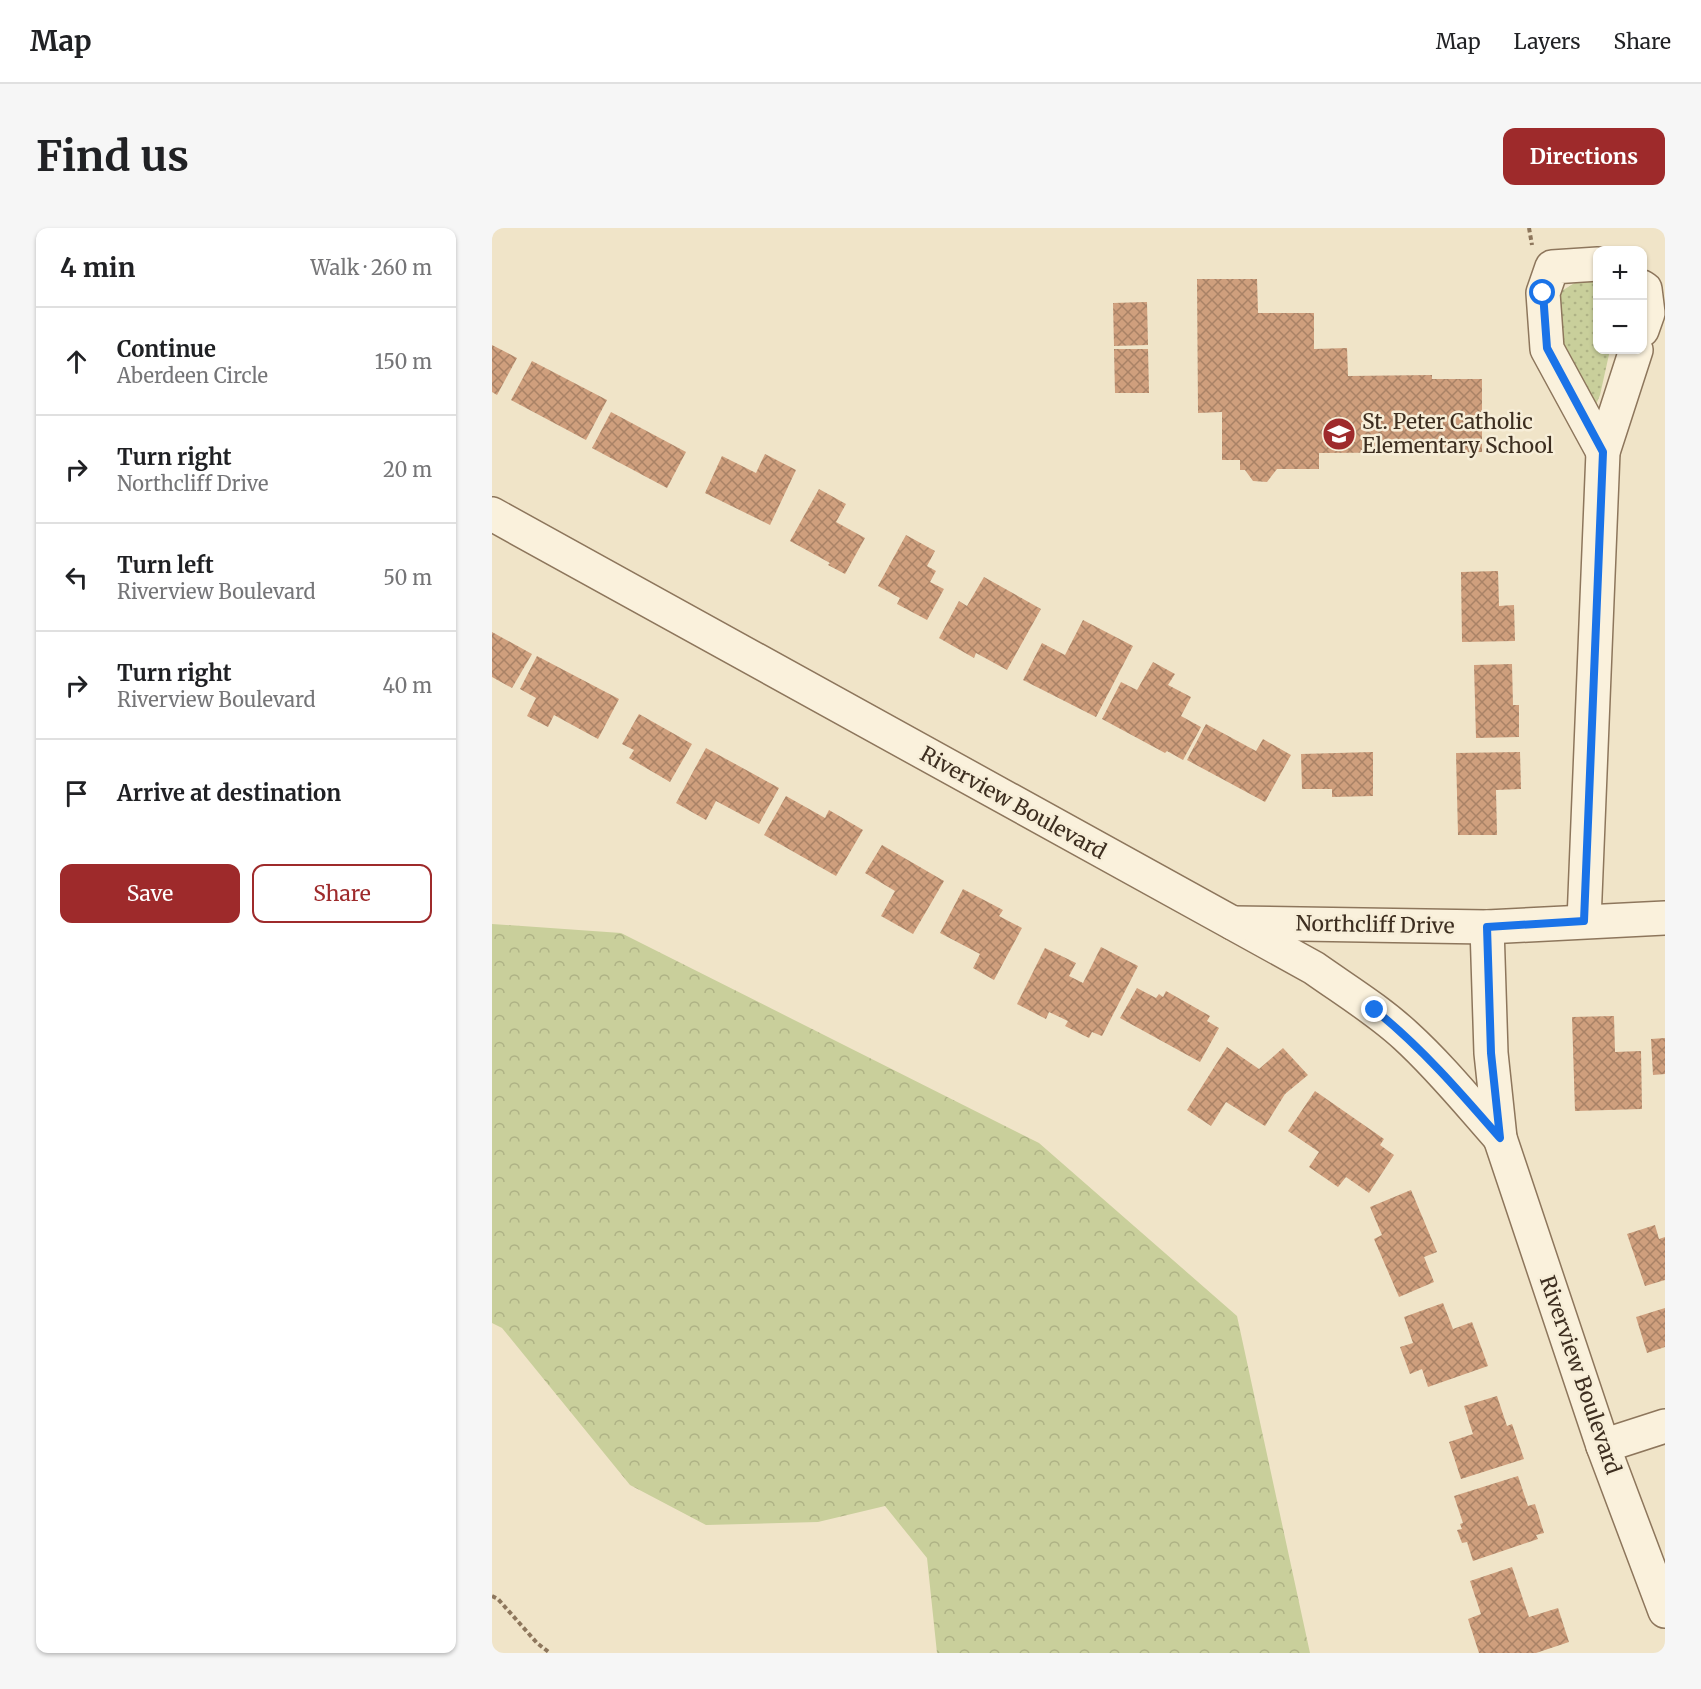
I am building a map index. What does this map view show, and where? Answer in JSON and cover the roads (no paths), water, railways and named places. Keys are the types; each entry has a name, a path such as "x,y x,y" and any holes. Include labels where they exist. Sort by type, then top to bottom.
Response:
{"street":[{"path":"1593,264 1552,267 1543,293 1547,348 1603,452"},
{"path":"1584,921 1603,452 1635,354"},
{"name":"Riverview Boulevard","path":"492,514 1228,923 1314,968 1375,1010 1406,1035 1434,1062 1500,1138"},
{"name":"Northcliff Drive","path":"1228,923 1487,927 1665,918"},
{"name":"Riverview Boulevard","path":"1487,927 1491,1053 1500,1138 1603,1446 1665,1611"},
{"path":"1603,1446 1665,1426"}],"place":[{"name":"St. Peter Catholic Elementary School","path":"1339,434"}]}
